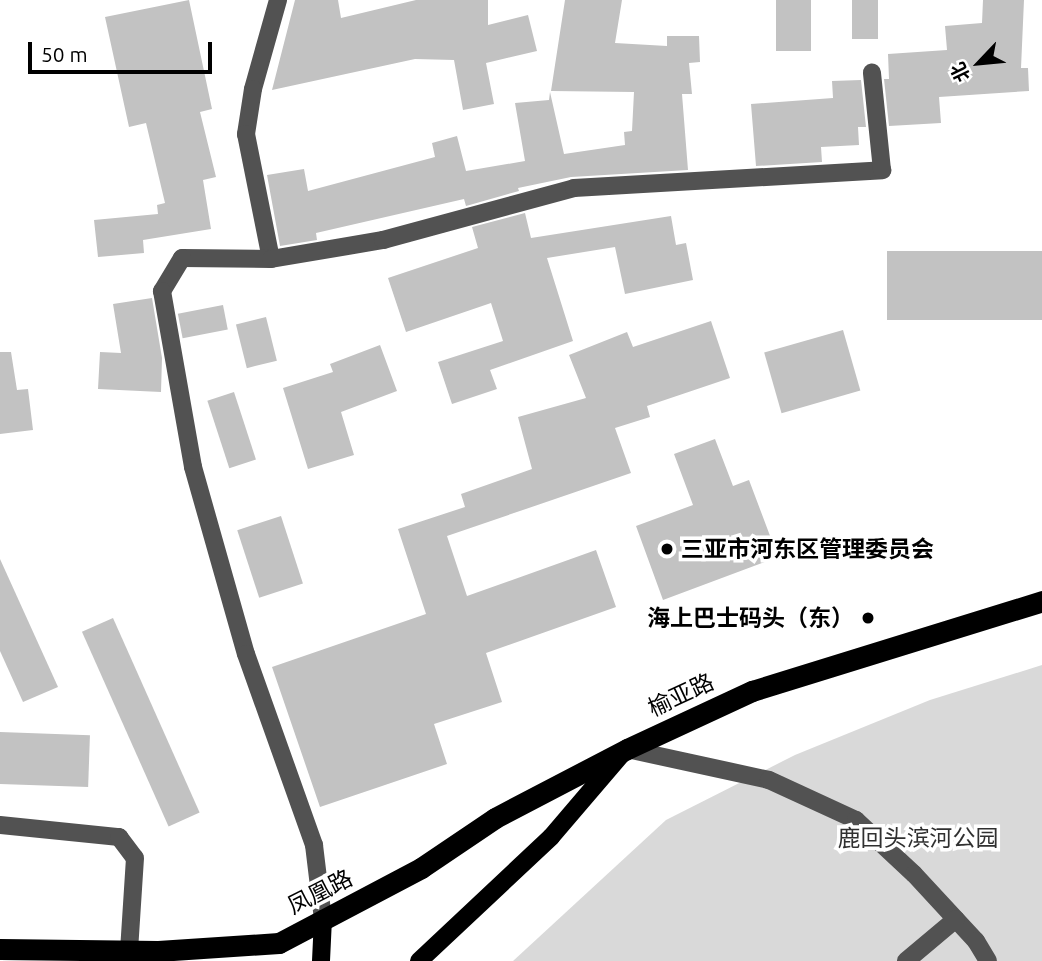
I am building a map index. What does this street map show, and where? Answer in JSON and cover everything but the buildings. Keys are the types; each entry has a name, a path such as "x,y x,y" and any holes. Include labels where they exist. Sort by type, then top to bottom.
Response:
{"highway":[{"name":"榆亚路","path":"627,749 752,691 1042,601"},
{"name":"凤凰路","path":"0,949 130,951 165,956 279,943 421,868 495,818 627,749"}],"main road":[{"name":"榆亚路","path":"419,961 437,941 551,837 627,749"},
{"path":"321,961 323,919"}],"street":[{"path":"271,258 246,134 253,89 278,0"},
{"path":"323,919 314,845 246,654 192,467 162,290 182,258 271,258 383,240 574,188 882,170 872,73"},
{"path":"627,749 769,780 856,820 956,919 988,961"},
{"path":"0,825 119,837 135,858 130,951"},
{"path":"906,961 956,919"}],"green space":[{"name":"鹿回头滨河公园","path":"1042,665 1042,961 513,961 666,820 795,755 930,700"}],"place":[{"name":"三亚市河东区管理委员会","path":"667,549"},
{"name":"海上巴士码头（东）","path":"868,618"}]}
